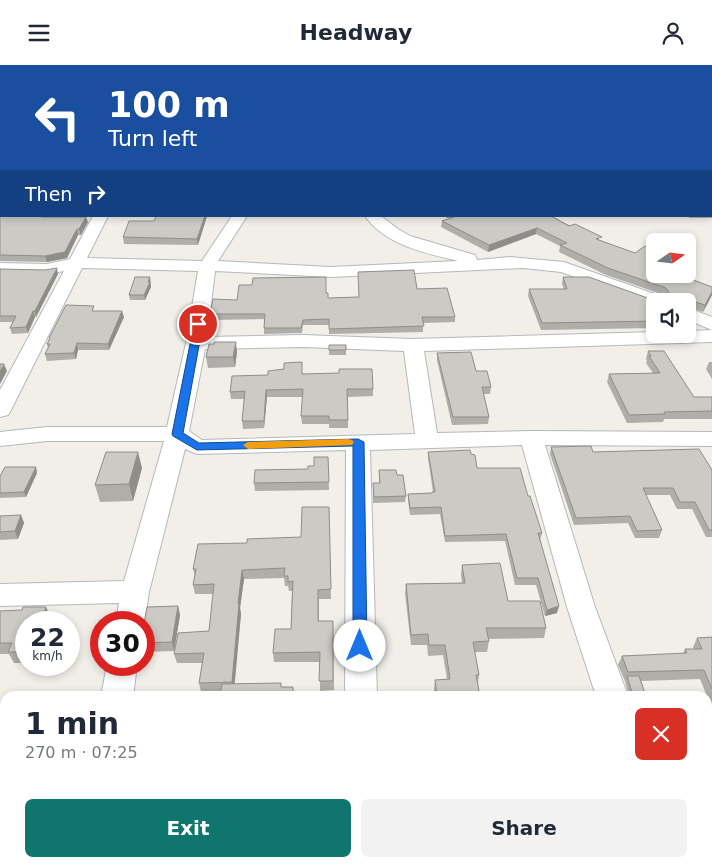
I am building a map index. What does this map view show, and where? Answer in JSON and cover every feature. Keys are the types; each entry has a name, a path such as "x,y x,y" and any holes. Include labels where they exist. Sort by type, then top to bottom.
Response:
{"street":[{"path":"0,410 100,217"},
{"path":"132,611 135,592 177,434 196,343 207,266 239,217"},
{"path":"373,217 380,226 407,240 438,251 474,260 564,267 646,297"},
{"path":"0,268 47,269 77,263 207,266 331,272 526,263"},
{"path":"696,317 712,324"},
{"path":"196,343 303,341 412,345 712,336"},
{"path":"412,345 427,439"},
{"path":"0,439 47,434 177,434 197,447 427,439 482,440 531,437 712,439"},
{"path":"531,437 581,607 610,691"},
{"path":"358,442 361,691"},
{"path":"0,595 135,592"},
{"path":"118,691 120,676"}],"building":[{"path":"0,217 86,217 79,229 77,229 65,252 45,256 0,255"},
{"path":"156,217 205,217 197,239 123,237 129,221 154,221"},
{"path":"454,217 553,217 569,226 575,224 602,237 596,239 635,253 646,246 646,281 608,268 560,245 567,243 537,228 489,245 442,221"},
{"path":"57,268 26,327 10,328 16,316 0,316 0,269 45,270"},
{"path":"414,270 417,289 447,288 455,317 422,317 424,326 329,329 329,319 303,320 301,328 264,328 265,314 210,314 213,299 237,300 239,285 252,285 253,278 326,277 326,293 328,293 328,298 359,297 358,272"},
{"path":"135,277 150,277 148,282 150,282 144,295 129,295"},
{"path":"563,277 589,277 646,297 646,321 542,323 529,289 567,289"},
{"path":"696,281 712,287 712,292 705,305 696,302 696,293 669,293 666,288 652,283 696,283"},
{"path":"66,305 94,306 92,311 122,311 108,344 77,343 74,353 45,354 50,344 47,344 49,338"},
{"path":"214,342 236,342 233,357 206,357 209,344 214,344"},
{"path":"329,345 346,345 346,350 329,350"},
{"path":"648,351 664,351 694,397 712,397 712,411 629,415 609,374 660,373 649,356 651,356"},
{"path":"471,352 476,371 487,371 491,387 482,387 489,417 453,417 437,353"},
{"path":"302,362 302,374 339,373 339,369 372,369 373,389 347,389 348,420 329,420 329,416 301,416 303,389 266,390 264,421 242,421 245,391 230,392 232,376 268,375 268,371 284,369 284,363"},
{"path":"0,364 4,364 0,372"},
{"path":"591,446 593,452 699,449 712,470 712,530 709,530 695,502 680,502 673,488 643,488 662,530 637,531 630,516 576,518 551,447"},
{"path":"470,450 471,454 475,455 477,468 520,468 542,533 538,533 559,606 547,610 538,578 517,578 506,534 445,536 441,507 410,508 408,494 435,492 428,452"},
{"path":"106,452 138,452 129,484 95,485"},
{"path":"314,457 328,457 329,482 254,483 255,470 308,469 308,466 314,466"},
{"path":"5,467 36,467 24,492 0,493 0,476"},
{"path":"379,470 396,470 397,475 403,475 406,496 374,497 373,483 380,483"},
{"path":"302,507 329,507 331,589 318,590 318,621 333,621 333,681 319,681 320,652 273,653 275,629 291,629 293,581 288,582 288,576 284,576 285,568 242,570 232,682 199,683 204,653 174,654 178,633 209,631 214,584 193,585 196,569 193,569 198,544 247,543 247,539 301,537"},
{"path":"21,515 15,531 0,532 0,516"},
{"path":"500,563 508,601 540,601 546,628 486,628 489,641 473,642 479,675 476,675 479,691 436,691 435,680 450,679 445,645 429,645 428,634 411,635 406,584 465,583 462,565"},
{"path":"178,606 172,642 155,643 155,611 146,611 147,607"},
{"path":"23,607 46,607 45,611 15,611 15,652 8,652 12,643 0,643 0,611 22,610"},
{"path":"712,637 712,689 704,670 628,672 622,656 687,653 685,649 702,649 697,638"},
{"path":"627,676 639,676 644,691 632,691"},
{"path":"281,683 281,687 293,687 293,691 221,691 222,684"}],"slow traffic":[{"path":"248,445 348,442"}],"route":[{"path":"198,324 196,343 177,434 197,447 358,442 360,646"}]}
